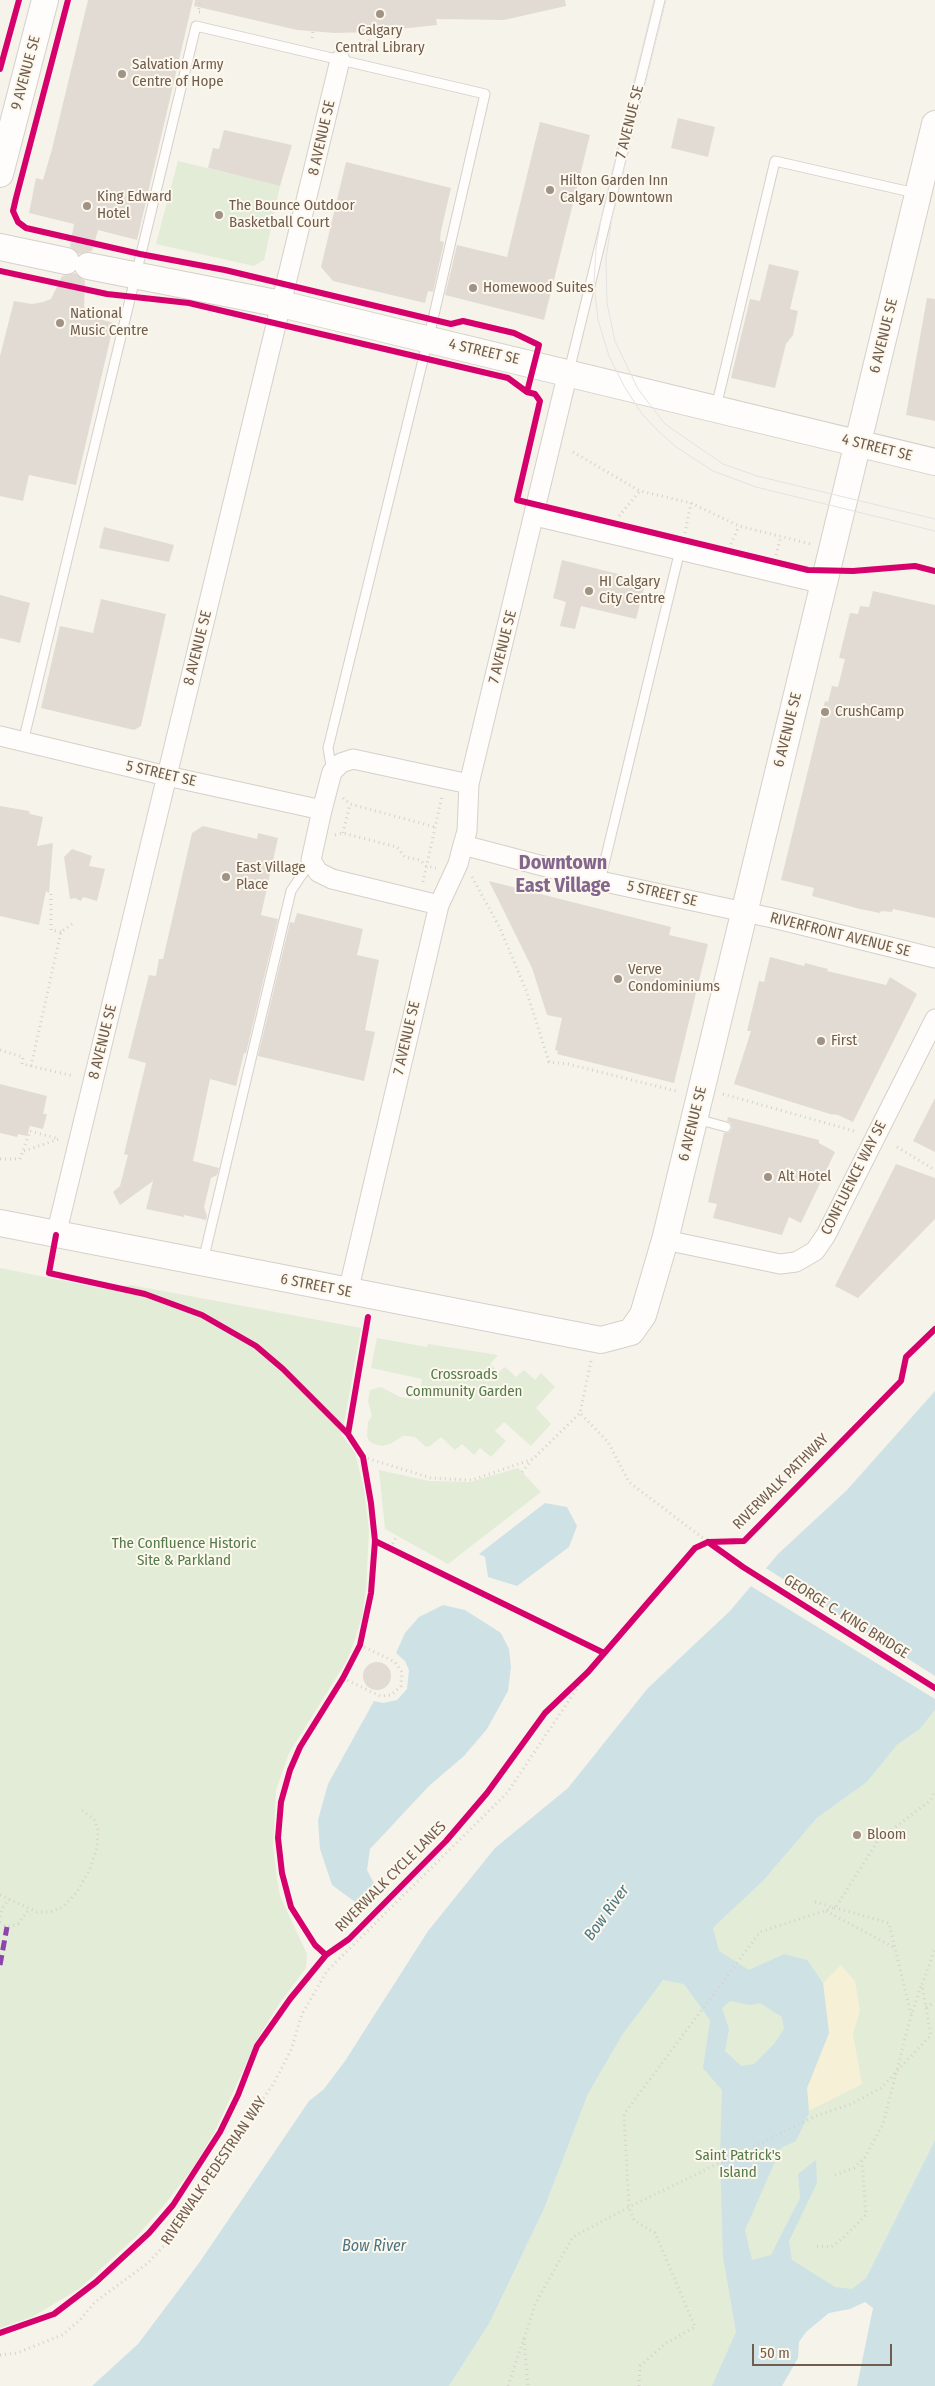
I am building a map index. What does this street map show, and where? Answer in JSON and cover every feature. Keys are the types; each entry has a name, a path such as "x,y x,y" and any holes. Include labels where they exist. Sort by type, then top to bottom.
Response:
{"street":[{"name":"9 AVENUE SE","path":"0,174 45,0"},
{"name":"8 AVENUE SE","path":"56,1236 340,60"},
{"name":"6 AVENUE SE","path":"631,1332 643,1315 665,1240 935,124"},
{"name":"4 STREET SE","path":"0,247 134,276 281,304 935,462"},
{"name":"7 AVENUE SE","path":"348,1292 439,905 458,864 467,831 469,784 535,516 568,372"},
{"path":"535,516 682,541 824,584"},
{"name":"5 STREET SE","path":"0,736 167,776 322,810"},
{"path":"439,905 332,879 318,872 311,860 322,810 332,772 341,763 353,759 469,784"},
{"name":"5 STREET SE","path":"463,845 600,880 744,912"},
{"name":"RIVERFRONT AVENUE SE","path":"744,912 935,958"},
{"name":"CONFLUENCE WAY SE","path":"665,1240 780,1264 796,1262 815,1252 826,1235 935,1019"},
{"name":"6 STREET SE","path":"0,1223 56,1236 601,1340 631,1332"}],"lane":[{"name":"7 AVENUE SE","path":"568,372 660,0"},
{"path":"23,742 134,276 196,26 485,94 428,339 328,748 332,772"},
{"path":"716,408 776,161 918,194"},
{"path":"600,880 682,541"},
{"path":"202,1264 291,891 311,860"},
{"path":"694,1119 726,1126"}],"path":[{"path":"312,38 313,31"},
{"path":"367,48 371,32"},
{"path":"573,452 640,491 691,503 738,526 814,545"},
{"path":"619,516 640,491"},
{"path":"682,541 691,503"},
{"path":"731,545 738,526"},
{"path":"769,560 777,559 781,536"},
{"path":"421,889 444,788"},
{"path":"337,793 350,804 435,827"},
{"path":"343,833 350,804"},
{"path":"327,837 343,833 397,847 405,857 420,860 426,866"},
{"path":"472,876 500,928 526,990 549,1062 568,1064 676,1091"},
{"path":"50,894 51,930 61,932"},
{"path":"31,1066 61,932 72,924"},
{"path":"0,1050 23,1057 22,1064 74,1076"},
{"path":"723,1094 854,1131"},
{"path":"0,1159 20,1159 30,1132 59,1139 24,1151"},
{"path":"897,1147 935,1170"},
{"path":"522,1472 580,1413 592,1361"},
{"path":"580,1413 608,1442 629,1482 705,1543 716,1544"},
{"path":"358,1449 363,1457 365,1466"},
{"path":"363,1457 430,1478 472,1480 533,1459"},
{"path":"390,1548 397,1536"},
{"path":"382,1544 399,1553"},
{"path":"356,1653 362,1635"},
{"path":"343,1678 380,1696 391,1695 401,1686 402,1672 394,1662 360,1645"},
{"path":"566,1691 588,1672 594,1664"},
{"path":"338,1686 347,1670"},
{"path":"640,2386 640,2366 666,2343 695,2327 655,2233 634,2220 629,2207 624,2114 760,1932 836,1907 879,1839 930,1801 935,1790"},
{"path":"0,1895 36,1912 50,1912 63,1907 77,1892 90,1869 97,1848 98,1830 94,1819 80,1809"},
{"path":"0,1917 2,1908 8,1899"},
{"path":"815,1902 889,1922 911,2015"},
{"path":"0,1922 7,1927 18,1924 29,1909"},
{"path":"825,1911 896,1948"},
{"path":"835,2175 854,2168 862,2160 883,2124 911,2015 935,1948"},
{"path":"508,2386 536,2302 573,2238 629,2207 816,2116 852,2104 881,2088 931,2035 922,1985"},
{"path":"926,2007 935,2002"},
{"path":"817,2246 831,2247 866,2215 862,2160"},
{"path":"524,2338 528,2386"}],"green space":[{"name":"The Bounce Outdoor Basketball Court","path":"178,161 280,186 264,260 254,266 156,244"},
{"name":"The Confluence Historic Site & Parkland","path":"0,1268 105,1289 131,1285 361,1328 342,1435 355,1453 364,1489 369,1531 366,1589 362,1616 354,1642 346,1662 289,1753 276,1790 273,1846 280,1896 307,1954 306,1968 279,2004 258,2038 214,2133 192,2169 166,2203 138,2235 79,2289 32,2317 0,2328"},
{"name":"Crossroads Community Garden","path":"377,1338 427,1347 428,1344 498,1355 490,1364 499,1372 505,1367 516,1377 524,1370 535,1380 541,1373 555,1387 536,1408 551,1424 531,1446 504,1422 495,1431 506,1441 491,1457 480,1448 474,1455 462,1444 455,1450 441,1437 426,1447 415,1437 409,1436 403,1436 390,1444 382,1446 374,1444 369,1441 367,1436 368,1422 372,1416 368,1401 370,1390 381,1387 400,1397 419,1400 422,1379 371,1368"},
{"path":"518,1468 541,1492 448,1564 385,1529 379,1470 429,1481 470,1482"},
{"name":"Saint Patrick's Island","path":"935,1710 935,2140 866,2278 774,2356 764,2386 449,2386 489,2324 544,2209 588,2094 623,2034 655,1989 713,1928 764,1880 817,1818 867,1782 897,1745 920,1729"}],"sand":[{"path":"841,1965 855,1981 860,2011 853,2034 862,2084 809,2111 807,2088 829,2033 823,1983"}],"water":[{"name":"Bow River","path":"935,1391 935,1710 920,1729 897,1745 867,1782 817,1818 764,1880 713,1928 719,1951 749,1970 784,1954 807,1960 823,1983 829,2033 807,2088 809,2113 796,2141 781,2148 745,2230 752,2260 771,2255 800,2198 798,2174 816,2160 817,2183 789,2241 792,2260 835,2287 852,2289 866,2278 935,2140 935,2386 857,2386 873,2308 865,2302 850,2309 829,2313 806,2332 799,2342 798,2358 782,2386 712,2386 736,2332 723,2257 720,2154 722,2090 703,2068 710,2020 684,1984 663,1980 623,2034 588,2094 544,2209 489,2324 449,2386 92,2386 138,2344 199,2263 309,2101 324,2089 345,2061 428,1931 495,1848 568,1788 648,1688 730,1611 778,1554 847,1490","holes":["730,2001 750,2005 760,2003 782,2017 784,2029 774,2044 754,2064 741,2066 725,2051 729,2029 722,2008"]},
{"path":"545,1503 567,1507 577,1526 569,1547 517,1586 488,1577 485,1557 479,1554"},
{"path":"443,1605 465,1610 501,1633 509,1649 511,1667 508,1691 487,1729 464,1756 429,1786 370,1849 367,1870 378,1891 362,1907 332,1885 320,1849 318,1820 328,1784 374,1701 383,1703 397,1700 407,1689 409,1670 405,1661 396,1653 405,1633 419,1617"}],"pier":[{"path":"764,1567 935,1676 935,1699 749,1585"}],"building":[{"name":"Salvation Army Centre of Hope","path":"88,0 193,0 137,240 98,230 92,251 79,254 70,247 74,224 29,213 36,178 43,180 52,149"},
{"name":"Calgary Central Library","path":"195,0 565,0 566,6 504,20 436,19 437,25 371,32 335,33 297,30 194,6"},
{"path":"678,118 715,127 708,157 671,148"},
{"name":"Hilton Garden Inn Calgary Downtown","path":"540,122 590,135 544,320 445,295 457,245 507,257"},
{"path":"224,130 292,145 280,186 208,168 213,148 219,149"},
{"path":"346,162 451,188 441,231 440,241 444,242 433,292 428,291 425,303 333,281 321,267"},
{"path":"769,264 799,271 790,309 798,311 793,335 786,344 775,388 731,378 750,299 760,301"},
{"path":"75,273 85,281 84,307 95,318 114,323 76,485 29,475 23,501 0,496 0,356 14,301 32,304 51,299 62,276"},
{"path":"927,298 935,299 935,421 906,415"},
{"path":"104,527 174,545 169,562 99,548"},
{"path":"562,560 646,581 636,619 581,606 575,629 560,626 566,602 553,598"},
{"path":"873,591 935,605 935,918 893,909 892,912 881,911 880,913 860,909 812,896 814,888 781,880 825,701 828,702 832,686 838,687 845,659 839,658 850,613 858,614 860,606 869,607"},
{"path":"0,595 30,603 20,643 0,638"},
{"path":"101,599 166,614 141,726 134,730 41,708 60,626 93,633"},
{"path":"0,806 29,811 30,814 43,817 37,846 53,843 49,893 46,891 39,925 0,916"},
{"path":"203,826 257,839 258,833 278,838 261,915 278,919 246,1053 244,1053 236,1086 210,1079 193,1161 219,1168 217,1175 211,1178 204,1207 207,1216 206,1220 146,1209 153,1181 120,1205 113,1192 120,1186 128,1155 124,1154 146,1063 128,1058 149,975 156,976 159,959 163,959 192,833"},
{"path":"72,849 92,856 89,866 105,869 97,901 83,897 81,901 75,898 70,899 64,857"},
{"name":"Verve Condominiums","path":"489,881 671,927 669,935 708,944 674,1083 557,1054 558,1051 555,1050 562,1018 547,1015 532,968"},
{"path":"297,913 363,929 357,955 379,960 365,1030 375,1032 364,1081 258,1056 290,922 294,923"},
{"name":"First","path":"770,957 804,966 805,963 828,969 827,971 886,985 890,977 917,994 853,1122 838,1115 734,1084 751,1031 747,1031 759,981 764,982"},
{"path":"0,1084 47,1096 43,1114 47,1114 43,1129 30,1126 27,1136 18,1134 17,1137 0,1133"},
{"path":"935,1098 935,1152 913,1141"},
{"name":"Alt Hotel","path":"728,1117 819,1140 819,1143 835,1152 801,1223 789,1217 782,1235 713,1218 717,1204 708,1202 724,1133 730,1132 732,1128 731,1123 727,1121"},
{"path":"896,1164 935,1178 935,1219 858,1298 835,1286"},
{"path":"377,1662 387,1666 391,1676 387,1686 377,1690 367,1686 363,1676 367,1666"}],"tram line":[{"path":"654,0 602,214 596,248 594,283 598,320 609,356 624,386 642,414 658,431 676,447 713,471 756,487 935,531"},
{"path":"666,0 612,217 606,259 607,303 615,341 638,389 665,424 723,464 757,476 935,519"}],"marked path":[{"path":"0,1965 7,1927"}],"cycle path":[{"path":"0,69 19,0"},
{"path":"68,0 13,211 18,222 26,228 140,254 225,270 451,324 463,321 514,333 539,345 527,392"},
{"path":"0,271 107,294 189,303 508,378 527,392 535,394 540,401 517,500 808,570 853,571 915,566 935,571"},
{"path":"56,1235 49,1273 145,1294 202,1315 256,1346 283,1369 348,1434"},
{"path":"326,1955 315,1945 291,1907 282,1873 278,1838 281,1802 290,1770 300,1747 343,1678 360,1645 371,1593 375,1541 371,1503 363,1457 348,1434 368,1317"},
{"name":"RIVERWALK PATHWAY","path":"0,2333 54,2314 96,2282 149,2233 173,2205 220,2132 238,2095 257,2046 290,1999 326,1955 349,1939 446,1841 487,1793 545,1713 588,1672 695,1548 708,1542 744,1541 901,1381 906,1357 935,1329"},
{"path":"375,1541 604,1653"},
{"name":"GEORGE C. KING BRIDGE","path":"708,1542 743,1567 935,1688"}],"place":[{"name":"Calgary Central Library","path":"380,14"},
{"name":"Salvation Army Centre of Hope","path":"122,74"},
{"name":"Hilton Garden Inn Calgary Downtown","path":"550,190"},
{"name":"King Edward Hotel","path":"87,206"},
{"name":"The Bounce Outdoor Basketball Court","path":"219,215"},
{"name":"Homewood Suites","path":"473,288"},
{"name":"National Music Centre","path":"60,323"},
{"name":"HI Calgary City Centre","path":"589,591"},
{"name":"CrushCamp","path":"825,712"},
{"name":"East Village Place","path":"226,877"},
{"name":"Verve Condominiums","path":"618,979"},
{"name":"First","path":"821,1041"},
{"name":"Alt Hotel","path":"768,1177"},
{"name":"Bloom","path":"857,1835"}],"district":[{"name":"Downtown East Village","path":"563,874"}]}
